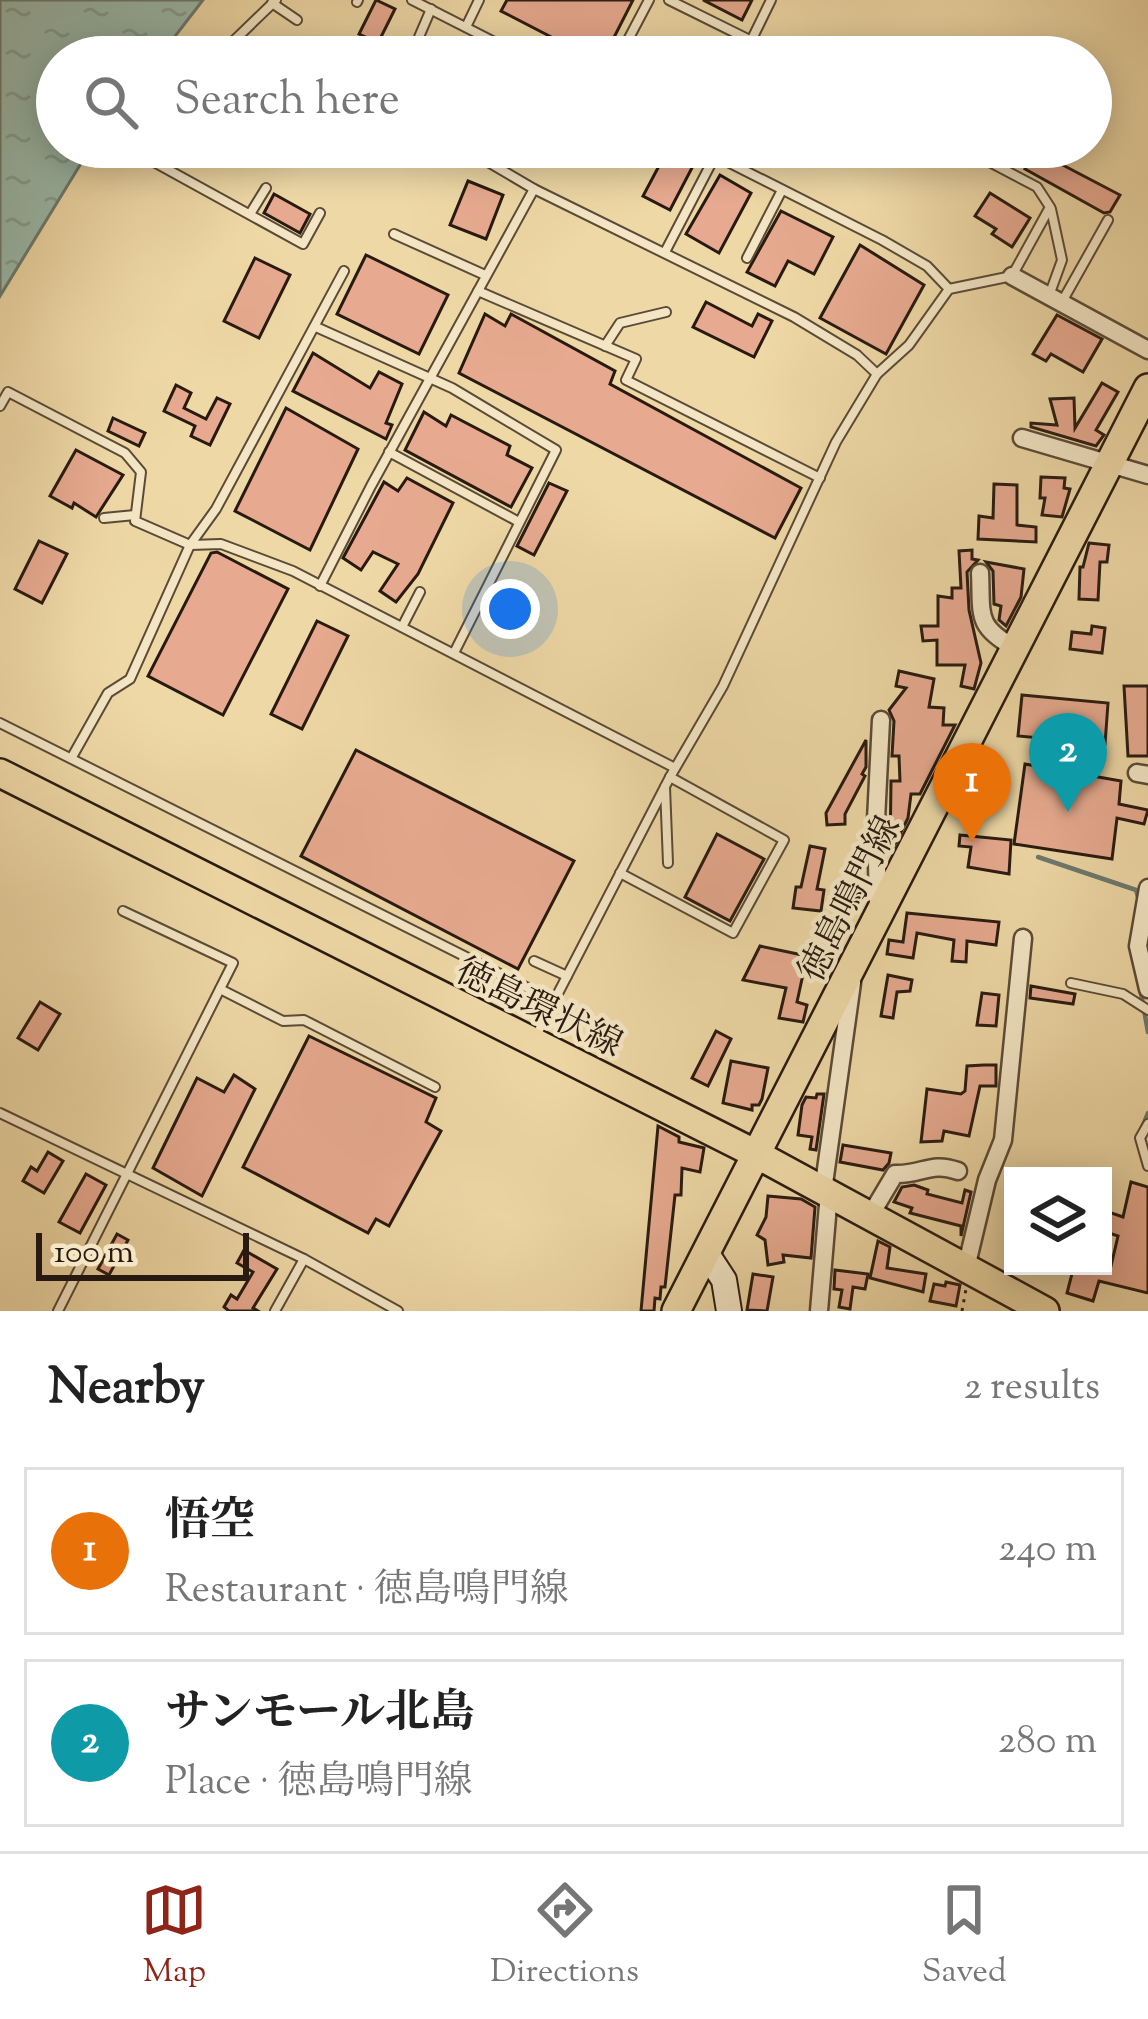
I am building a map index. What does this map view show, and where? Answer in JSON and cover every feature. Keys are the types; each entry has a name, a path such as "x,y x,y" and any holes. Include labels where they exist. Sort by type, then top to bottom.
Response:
{"main road":[{"name":"徳島鳴門線","path":"676,1311 1148,388"},
{"name":"徳島環状線","path":"0,773 758,1155 1045,1311"}],"street":[{"path":"1012,276 1148,350"},
{"path":"1022,438 1148,475"},
{"path":"980,573 982,614 989,634 1015,648"},
{"path":"878,918 881,720"},
{"path":"1142,896 1145,929 1138,946 1148,988"},
{"path":"966,1268 987,1180 1003,1141 1023,938"},
{"path":"819,1311 826,1192 855,964"},
{"path":"870,1216 896,1174 940,1164 958,1171"},
{"path":"707,1253 724,1280 729,1311"}],"lane":[{"path":"412,0 483,36"},
{"path":"466,27 478,0"},
{"path":"631,36 650,0"},
{"path":"669,0 741,36"},
{"path":"753,36 771,0"},
{"path":"239,36 274,2 297,20"},
{"path":"419,36 430,9"},
{"path":"165,168 303,244 320,213"},
{"path":"498,168 794,317 857,355 877,374"},
{"path":"665,252 710,168"},
{"path":"739,168 927,266 949,290"},
{"path":"1001,168 1037,187 1050,207 1062,260 1056,298"},
{"path":"250,214 266,188"},
{"path":"320,586 534,189"},
{"path":"747,258 782,190"},
{"path":"536,1038 722,686 836,442 877,374 909,345 949,290 1012,276 1050,207"},
{"path":"1056,298 1108,220"},
{"path":"394,234 486,275"},
{"path":"72,757 108,693 130,679 144,656 190,545 216,509 344,271"},
{"path":"477,290 635,359 626,380 820,478"},
{"path":"604,346 620,323 666,312"},
{"path":"316,327 429,379 556,449 454,653"},
{"path":"0,406 8,392 125,453 141,472 135,521 190,545 221,544 293,571 454,653 784,840 733,933 620,873"},
{"path":"389,452 519,522"},
{"path":"104,518 135,515"},
{"path":"402,627 420,592"},
{"path":"0,723 554,1001"},
{"path":"668,863 670,777"},
{"path":"58,1311 232,963 123,910"},
{"path":"534,961 567,976"},
{"path":"1071,983 1123,994 1144,1009"},
{"path":"220,989 283,1021 304,1020 435,1087"},
{"path":"0,1113 304,1259 398,1311"},
{"path":"1148,1124 1140,1138 1148,1166"},
{"path":"275,1311 304,1259"}],"water":[{"path":"0,0 203,0 175,36 36,36 36,168 78,168 0,296"}],"building":[{"path":"376,0 395,9 382,36 359,34"},
{"path":"507,0 633,0 615,36 549,36 501,11"},
{"path":"703,0 752,0 742,20"},
{"path":"658,168 692,168 670,210 643,196"},
{"path":"1068,168 1120,195 1110,212 1104,213 1025,169"},
{"path":"720,175 751,193 719,253 686,234"},
{"path":"468,181 503,195 486,239 450,225"},
{"path":"990,193 1030,218 1012,247 975,216"},
{"path":"274,194 310,214 300,233 264,213"},
{"path":"781,211 833,237 814,274 788,261 775,286 747,272"},
{"path":"860,245 924,285 886,354 820,318"},
{"path":"366,255 448,295 419,354 337,314"},
{"path":"255,258 290,275 259,338 224,321"},
{"path":"706,302 752,326 758,314 772,321 754,357 693,327"},
{"path":"485,314 505,326 511,314 615,371 610,384 801,488 775,538 459,373"},
{"path":"1057,315 1102,339 1083,372 1051,354 1046,361 1033,354"},
{"path":"313,353 370,388 379,372 402,384 386,423 392,425 386,439 293,391"},
{"path":"1102,383 1118,392 1096,430 1104,435 1096,446 1031,427 1031,423 1057,425 1050,399 1074,398 1075,428"},
{"path":"176,385 191,393 184,408 206,419 217,398 230,404 210,445 191,436 195,426 164,411"},
{"path":"286,408 358,449 310,550 235,511"},
{"path":"424,412 446,426 451,415 510,446 507,455 532,468 511,507 405,450"},
{"path":"113,418 145,433 139,446 108,431"},
{"path":"76,450 123,475 96,517 50,496"},
{"path":"1041,477 1065,478 1064,488 1070,489 1062,517 1042,515"},
{"path":"407,478 453,503 418,574 396,602 380,591 398,564 373,552 361,570 343,558 384,482 398,491"},
{"path":"549,483 567,491 534,555 517,546"},
{"path":"994,484 1017,485 1017,525 1036,527 1036,542 978,539 979,516 993,518"},
{"path":"39,541 67,554 42,603 15,589"},
{"path":"1089,543 1109,545 1107,562 1100,562 1098,600 1079,599 1080,567"},
{"path":"972,550 972,559 978,560 967,572 969,610 981,663 974,689 961,686 965,665 937,665 937,640 923,641 921,626 938,626 938,596 952,598 952,588 961,588 959,551"},
{"path":"211,553 288,589 223,715 148,676"},
{"path":"986,562 1024,569 1021,597 1006,626 999,620 1001,606 994,604 993,571"},
{"path":"317,621 348,636 302,729 271,714"},
{"path":"1092,626 1105,628 1102,653 1070,649 1072,632 1091,634"},
{"path":"899,671 934,679 929,707 944,708 943,725 955,725 920,794 911,794 908,818 890,854 891,781 900,781 899,756 892,756 894,721 889,710 906,688 896,686"},
{"path":"1124,686 1148,686 1148,756 1128,756"},
{"path":"1022,695 1108,703 1105,744 1018,736"},
{"path":"866,740 865,776 845,814 845,824 827,825 826,813"},
{"path":"356,750 574,861 518,969 301,856"},
{"path":"1025,764 1121,781 1119,804 1148,810 1144,824 1117,818 1112,859 1014,844"},
{"path":"717,834 764,859 730,921 685,897"},
{"path":"960,835 1011,840 1009,874 968,867 971,847 959,846"},
{"path":"810,846 825,849 817,889 824,890 821,911 793,908"},
{"path":"907,913 999,922 996,945 967,941 966,962 952,961 954,940 917,933 913,958 887,954 889,940 903,942"},
{"path":"760,946 807,956 797,1002 807,1005 803,1022 779,1018 786,988 743,980"},
{"path":"888,975 912,980 910,991 897,992 893,1018 881,1016"},
{"path":"1031,986 1075,994 1073,1004 1030,998"},
{"path":"982,993 999,995 996,1026 977,1025"},
{"path":"40,1002 60,1014 38,1050 18,1038"},
{"path":"716,1031 731,1039 708,1086 692,1078"},
{"path":"309,1036 436,1098 426,1122 441,1131 389,1226 376,1219 368,1233 243,1167"},
{"path":"731,1061 768,1068 762,1099 752,1110 723,1103"},
{"path":"996,1065 996,1086 980,1086 969,1136 944,1131 942,1141 921,1142 927,1089 961,1094 967,1066"},
{"path":"234,1075 255,1089 202,1196 153,1168 197,1078 224,1092"},
{"path":"824,1094 816,1150 810,1149 812,1137 798,1135 802,1105 806,1097"},
{"path":"658,1126 679,1137 679,1142 704,1148 700,1172 682,1168 665,1287 661,1287 660,1299 655,1298 654,1311 641,1311"},
{"path":"843,1145 891,1153 889,1163 883,1170 840,1162"},
{"path":"48,1152 63,1161 44,1193 23,1181 31,1167 37,1171"},
{"path":"86,1174 106,1185 80,1233 59,1222"},
{"path":"1131,1182 1148,1187 1148,1293 1099,1281 1093,1301 1067,1293 1072,1275 1112,1275 1118,1236 1112,1234 1112,1213 1123,1217"},
{"path":"902,1187 928,1190 927,1194 962,1203 965,1190 971,1192 961,1236 961,1226 910,1213 912,1208 894,1202"},
{"path":"768,1196 801,1199 815,1207 811,1258 783,1255 784,1262 768,1265 765,1240 757,1235 766,1217"},
{"path":"117,1234 128,1240 109,1275 98,1269"},
{"path":"878,1241 890,1247 887,1268 926,1274 923,1292 870,1278"},
{"path":"244,1250 277,1269 253,1308 258,1311 229,1311 224,1307 231,1295 237,1299 253,1272 237,1263"},
{"path":"835,1270 868,1274 865,1289 853,1287 850,1309 839,1307 842,1290 834,1289"},
{"path":"753,1274 773,1277 767,1311 747,1310"},
{"path":"946,1282 960,1285 956,1306 930,1301 934,1284 945,1286"}],"waterway":[{"path":"1038,857 1136,890 1139,901"},
{"path":"1140,988 1148,1032"},
{"path":"1141,1130 1148,1113"}],"place":[{"name":"サンモール北島","path":"1068,812"},
{"name":"悟空","path":"972,842"}]}
